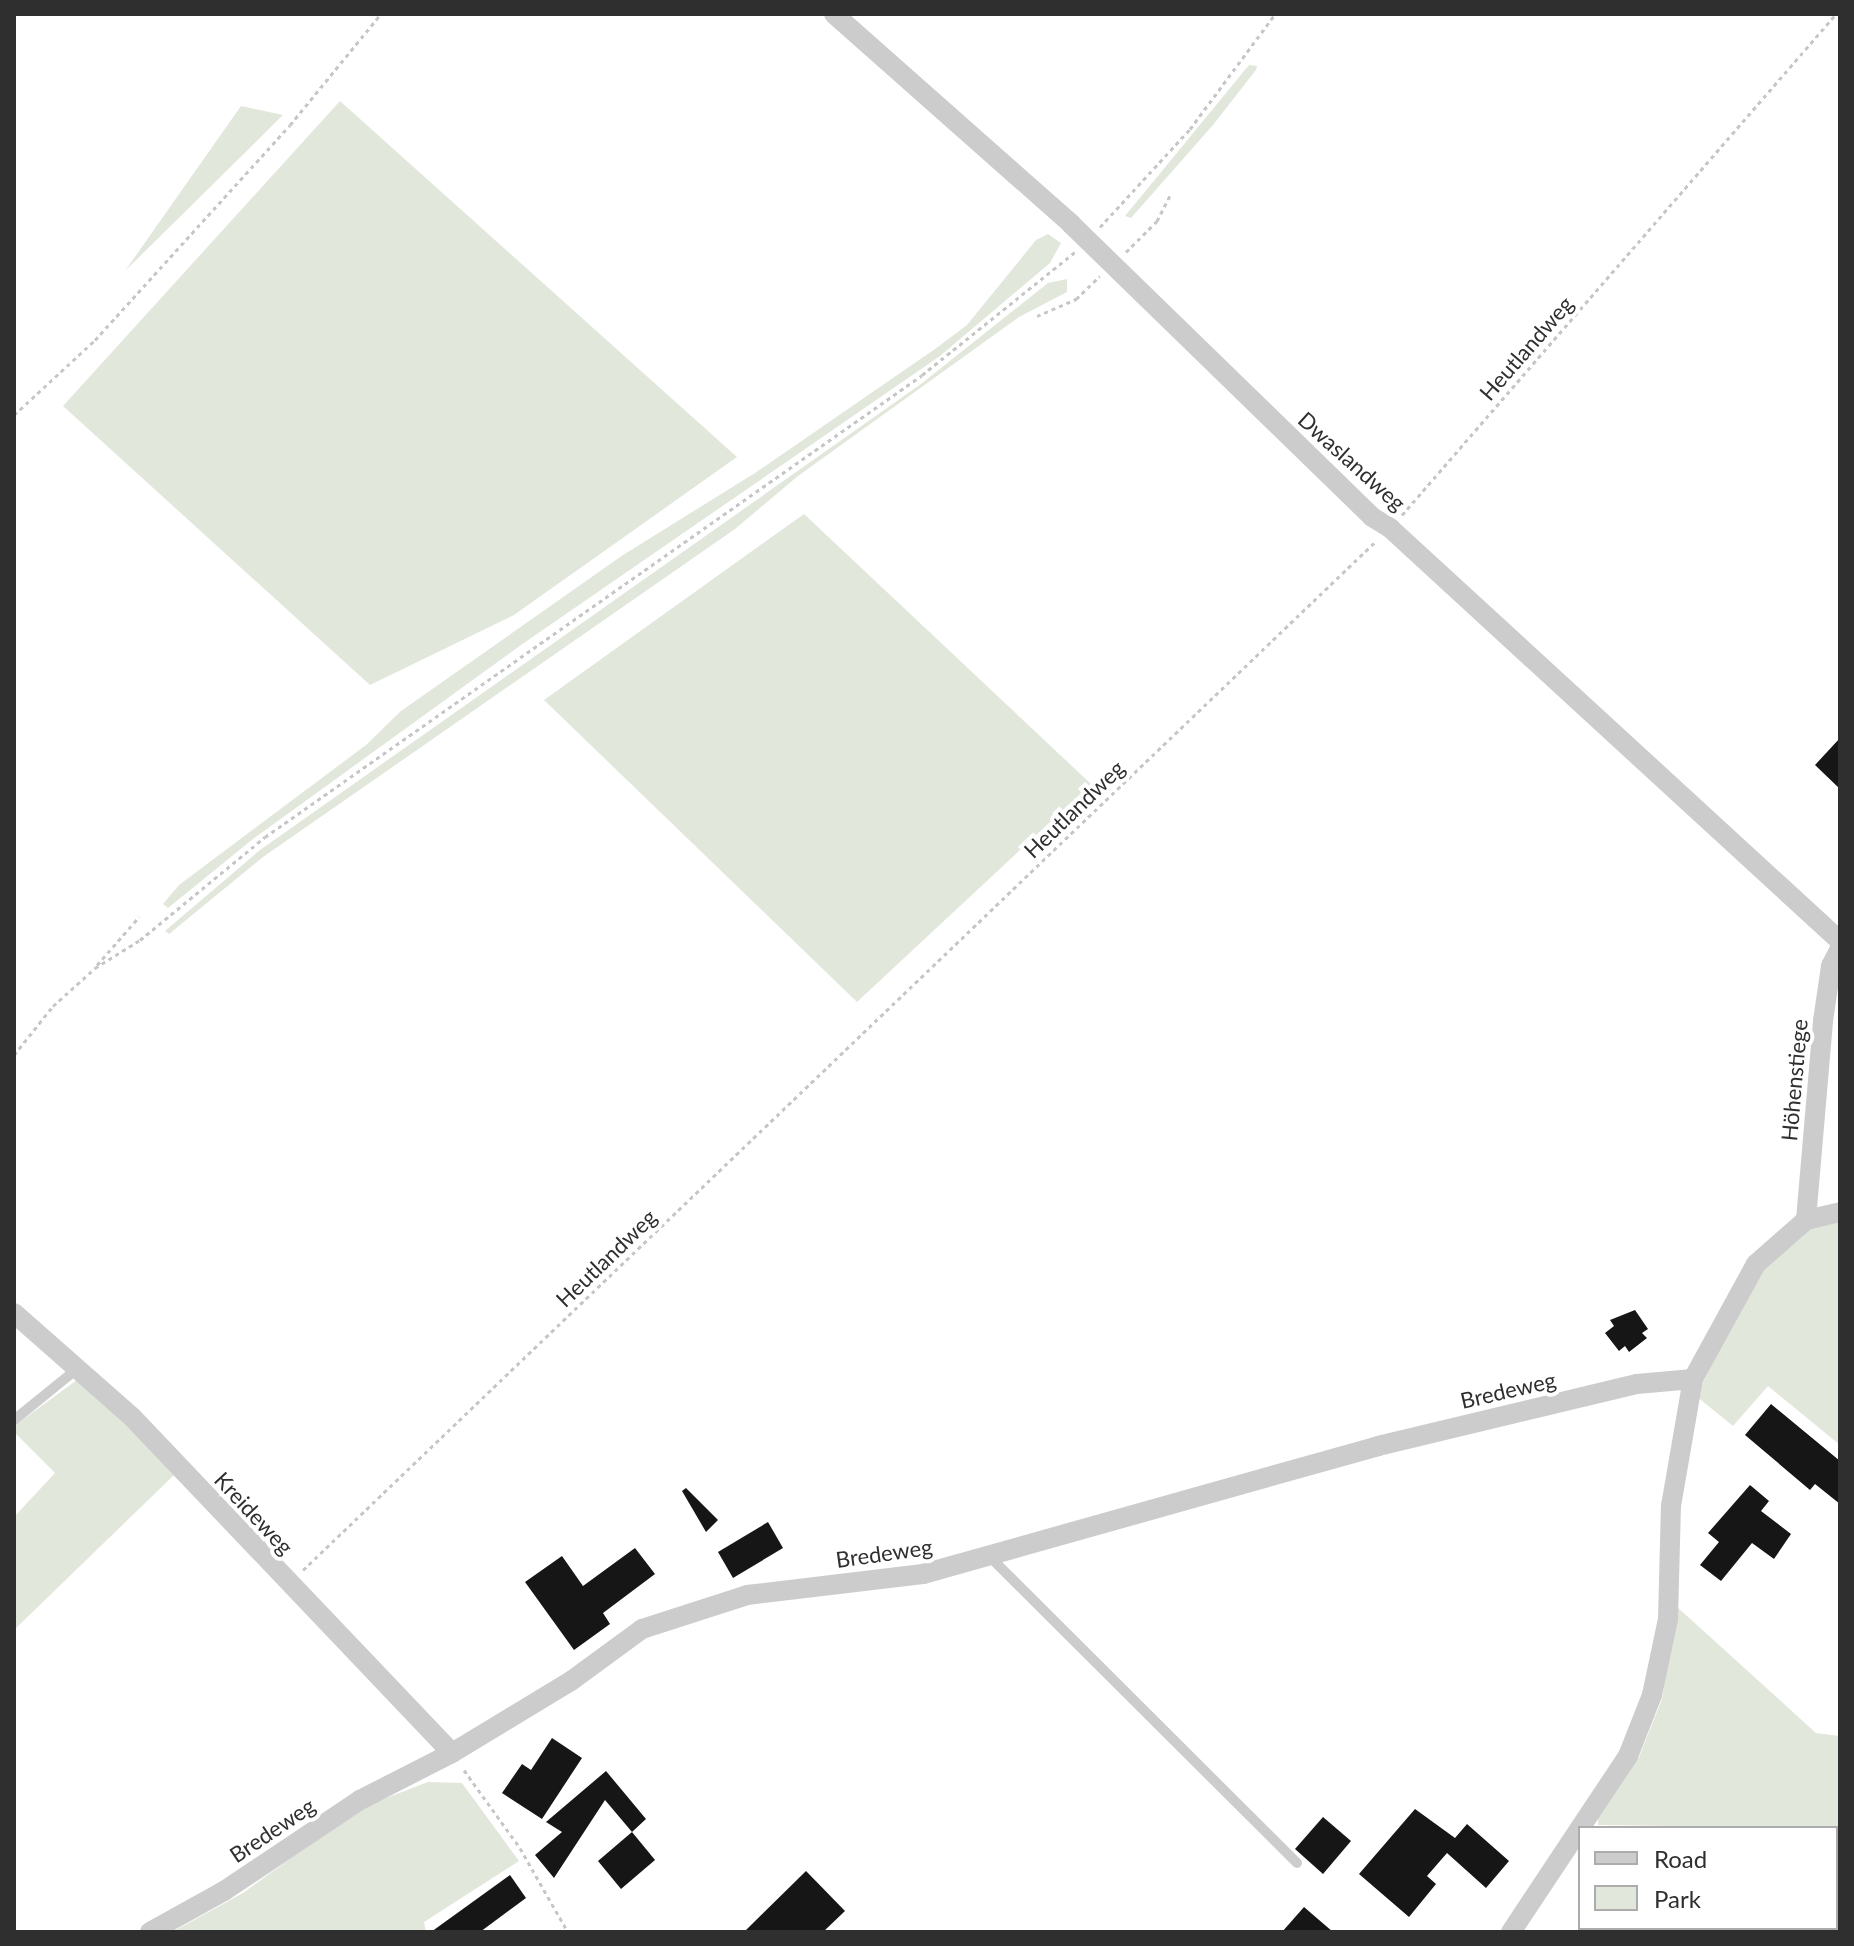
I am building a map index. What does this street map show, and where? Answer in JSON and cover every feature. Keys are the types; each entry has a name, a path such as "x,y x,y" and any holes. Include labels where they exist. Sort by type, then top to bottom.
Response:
{"street":[{"name":"Dwaslandweg","path":"834,14 1087,241 1372,517 1390,528 1840,941"},
{"name":"Höhenstiege","path":"1806,1220 1831,1022 1831,966 1840,948"},
{"path":"1581,1826 1628,1756 1652,1695 1668,1619 1671,1506 1693,1379 1756,1264 1806,1220 1840,1212"},
{"name":"Kreideweg","path":"14,1313 80,1367 452,1753"},
{"name":"Bredeweg","path":"150,1932 224,1891 360,1800 452,1753 571,1681 642,1629 747,1595 923,1574 991,1558 1378,1446 1637,1384 1693,1379"},
{"path":"1511,1932 1578,1831"}],"lane":[{"path":"14,1420 80,1367"},
{"path":"991,1558 1297,1863"}],"path":[{"path":"14,415 95,340 290,125 381,14"},
{"path":"95,968 140,940 265,837 922,375 1087,241 1190,129 1275,14"},
{"name":"Heutlandweg","path":"288,1584 1390,528 1836,14"},
{"path":"14,1055 53,1006 95,968 139,917"},
{"path":"452,1753 520,1848 568,1932"}],"green space":[{"path":"1249,65 1257,66 1256,70 1213,125 1131,218 1125,216"},
{"path":"340,101 737,457 514,615 370,685 63,406"},
{"path":"241,106 283,115 125,271"},
{"path":"1048,234 1061,243 1050,263 940,356 521,645 253,839 168,908 163,904 179,885 366,745 401,711 623,555 755,473 967,325 1036,240"},
{"path":"1067,279 1067,292 1019,317 798,476 735,529 263,857 169,934 165,931 260,850 921,384 1048,283"},
{"path":"804,514 1091,784 857,1002 544,700"},
{"path":"1840,1219 1840,1445 1768,1386 1733,1426 1696,1396 1758,1273 1809,1225"},
{"path":"81,1377 174,1475 14,1630 14,1517 55,1473 14,1432 14,1426"},
{"path":"1676,1606 1816,1733 1840,1736 1840,1885 1838,1826 1598,1825 1598,1815 1639,1757 1662,1699"},
{"path":"428,1782 462,1783 519,1861 424,1922 426,1932 172,1932 243,1893 360,1808"}],"building":[{"path":"1840,738 1840,789 1815,765"},
{"path":"1635,1310 1648,1329 1642,1333 1647,1338 1629,1352 1625,1346 1619,1351 1605,1333 1614,1326 1610,1320"},
{"path":"1771,1404 1840,1461 1840,1504 1815,1484 1810,1490 1745,1435"},
{"path":"1750,1485 1769,1501 1761,1511 1791,1534 1774,1559 1752,1543 1721,1581 1700,1565 1719,1542 1708,1533"},
{"path":"686,1488 718,1520 706,1532 682,1491"},
{"path":"768,1522 783,1548 733,1578 718,1552"},
{"path":"635,1548 655,1574 603,1613 610,1624 574,1650 525,1582 562,1556 583,1586"},
{"path":"552,1738 582,1758 542,1819 502,1793 522,1764 531,1770"},
{"path":"606,1771 646,1819 632,1832 605,1800 554,1878 535,1855 562,1832 546,1822"},
{"path":"1415,1809 1455,1838 1467,1824 1509,1861 1486,1888 1447,1853 1427,1876 1436,1884 1409,1917 1359,1874"},
{"path":"1323,1817 1351,1841 1323,1874 1295,1849"},
{"path":"632,1832 655,1860 621,1889 598,1861"},
{"path":"806,1871 845,1911 823,1932 744,1932"},
{"path":"510,1875 526,1898 480,1932 431,1932"},
{"path":"1304,1907 1333,1932 1282,1932"}]}
